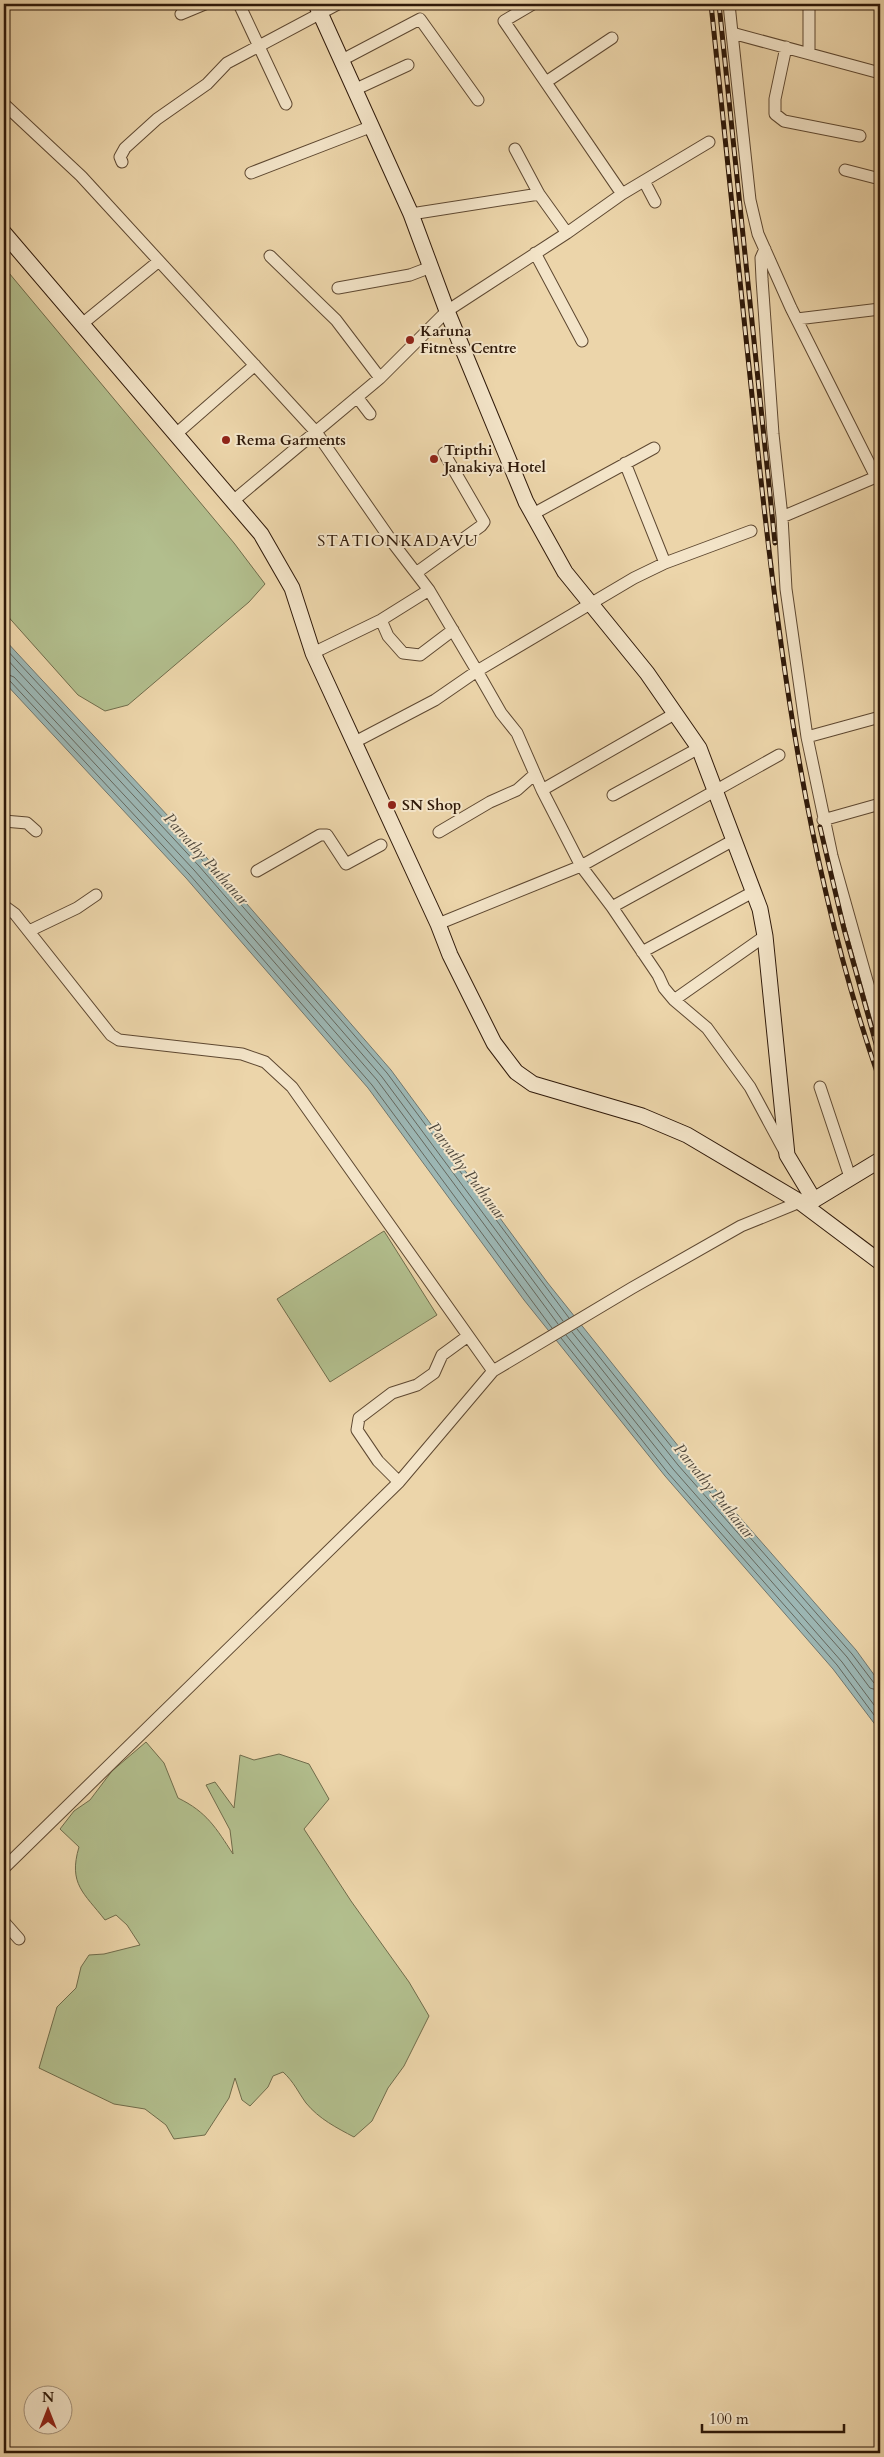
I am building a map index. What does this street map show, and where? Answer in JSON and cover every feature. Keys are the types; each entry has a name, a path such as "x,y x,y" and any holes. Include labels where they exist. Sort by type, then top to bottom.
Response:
{"main road":[{"path":"318,9 411,214 448,311 533,514 565,572 648,673 699,748 732,841 760,909 765,936 787,1155 807,1201"},
{"path":"4,232 261,534 292,588 313,652 353,743 382,800 450,955 494,1043 516,1072 533,1084 642,1116 687,1135 807,1201 880,1262"},
{"path":"807,1201 880,1160"}],"street":[{"path":"181,14 205,4"},
{"path":"239,4 286,104"},
{"path":"122,162 120,157 125,148 157,119 207,84 227,62 259,46 318,9 338,4"},
{"path":"533,4 504,21 622,194"},
{"path":"729,4 750,200 758,234 797,319 878,476 782,517"},
{"path":"809,4 809,53"},
{"path":"342,60 420,19 478,100"},
{"path":"732,33 880,73"},
{"path":"546,82 612,38"},
{"path":"786,47 775,99 776,114 784,121 860,136"},
{"path":"354,90 408,65"},
{"path":"4,104 81,176 316,432 429,590 501,713 516,733 542,790 581,866 612,907 674,1000 707,1028 750,1087 787,1155"},
{"path":"251,173 370,127"},
{"path":"233,501 380,378 448,311 567,233 622,194 709,142"},
{"path":"515,149 539,194 567,233"},
{"path":"845,170 880,179"},
{"path":"644,181 655,202"},
{"path":"411,214 539,194"},
{"path":"764,249 761,258 762,288 773,434 782,517 786,589 807,737 824,820 880,1027"},
{"path":"535,253 582,341"},
{"path":"270,256 336,320 380,378"},
{"path":"82,324 159,261"},
{"path":"338,288 410,275 431,267"},
{"path":"797,319 880,309"},
{"path":"176,434 255,365"},
{"path":"357,397 370,414"},
{"path":"533,514 654,448"},
{"path":"416,573 484,522 444,453"},
{"path":"625,463 665,563"},
{"path":"353,743 435,700 477,671 590,602 665,563 751,531"},
{"path":"313,652 381,620 429,590"},
{"path":"381,620 388,636 403,653 420,655 453,630"},
{"path":"542,790 676,713"},
{"path":"807,737 880,716"},
{"path":"613,795 699,748"},
{"path":"438,924 581,866 779,755"},
{"path":"439,832 490,802 517,790 535,774"},
{"path":"824,820 880,804"},
{"path":"4,821 27,823 36,831"},
{"path":"257,871 324,834 329,837 346,864 381,844"},
{"path":"612,907 732,841"},
{"path":"642,952 753,892"},
{"path":"29,931 77,908 96,895"},
{"path":"5,905 29,931 111,1035 119,1040 242,1054 265,1062 292,1087 493,1371"},
{"path":"674,1000 765,936"},
{"path":"820,1087 850,1177"},
{"path":"4,1868 399,1482 493,1371 741,1226 807,1201"},
{"path":"399,1482 378,1461 357,1430 359,1418 392,1393 418,1385 434,1373 442,1355 468,1336"},
{"path":"4,1922 19,1939"}],"green space":[{"path":"4,267 234,543 265,584 249,602 128,705 105,711 78,695 4,612"},
{"path":"384,1231 437,1315 330,1382 277,1299"},
{"path":"146,1742 164,1763 178,1798 204,1815 233,1854 230,1830 206,1785 215,1782 234,1808 240,1755 254,1760 279,1754 309,1764 329,1799 304,1829 351,1901 409,1982 429,2016 404,2066 388,2088 372,2121 354,2137 328,2123 317,2114 306,2103 283,2072 273,2076 268,2087 250,2106 242,2100 235,2078 229,2098 205,2135 174,2139 166,2125 145,2109 114,2104 39,2068 57,2007 76,1988 81,1967 89,1955 104,1954 140,1945 127,1925 116,1915 105,1920 85,1895 80,1887 75,1870 79,1847 60,1829 74,1811 90,1800 112,1771"}],"water":[{"name":"Parvathy Puthanar","path":"4,639 207,858 391,1070 547,1282 687,1457 856,1650 880,1683 880,1731 833,1669 665,1476 524,1300 368,1088 186,878 4,682"}],"railway":[{"path":"711,4 764,507 785,674 798,757 832,921 854,1001 880,1081"},
{"path":"719,4 775,543"},
{"path":"820,827 844,929 880,1058"}],"place":[{"name":"Karuna Fitness Centre","path":"410,340"},
{"name":"Rema Garments","path":"226,440"},
{"name":"Tripthi Janakiya Hotel","path":"434,459"},
{"name":"SN Shop","path":"392,805"}],"district":[{"name":"STATIONKADAVU","path":"398,541"}]}
